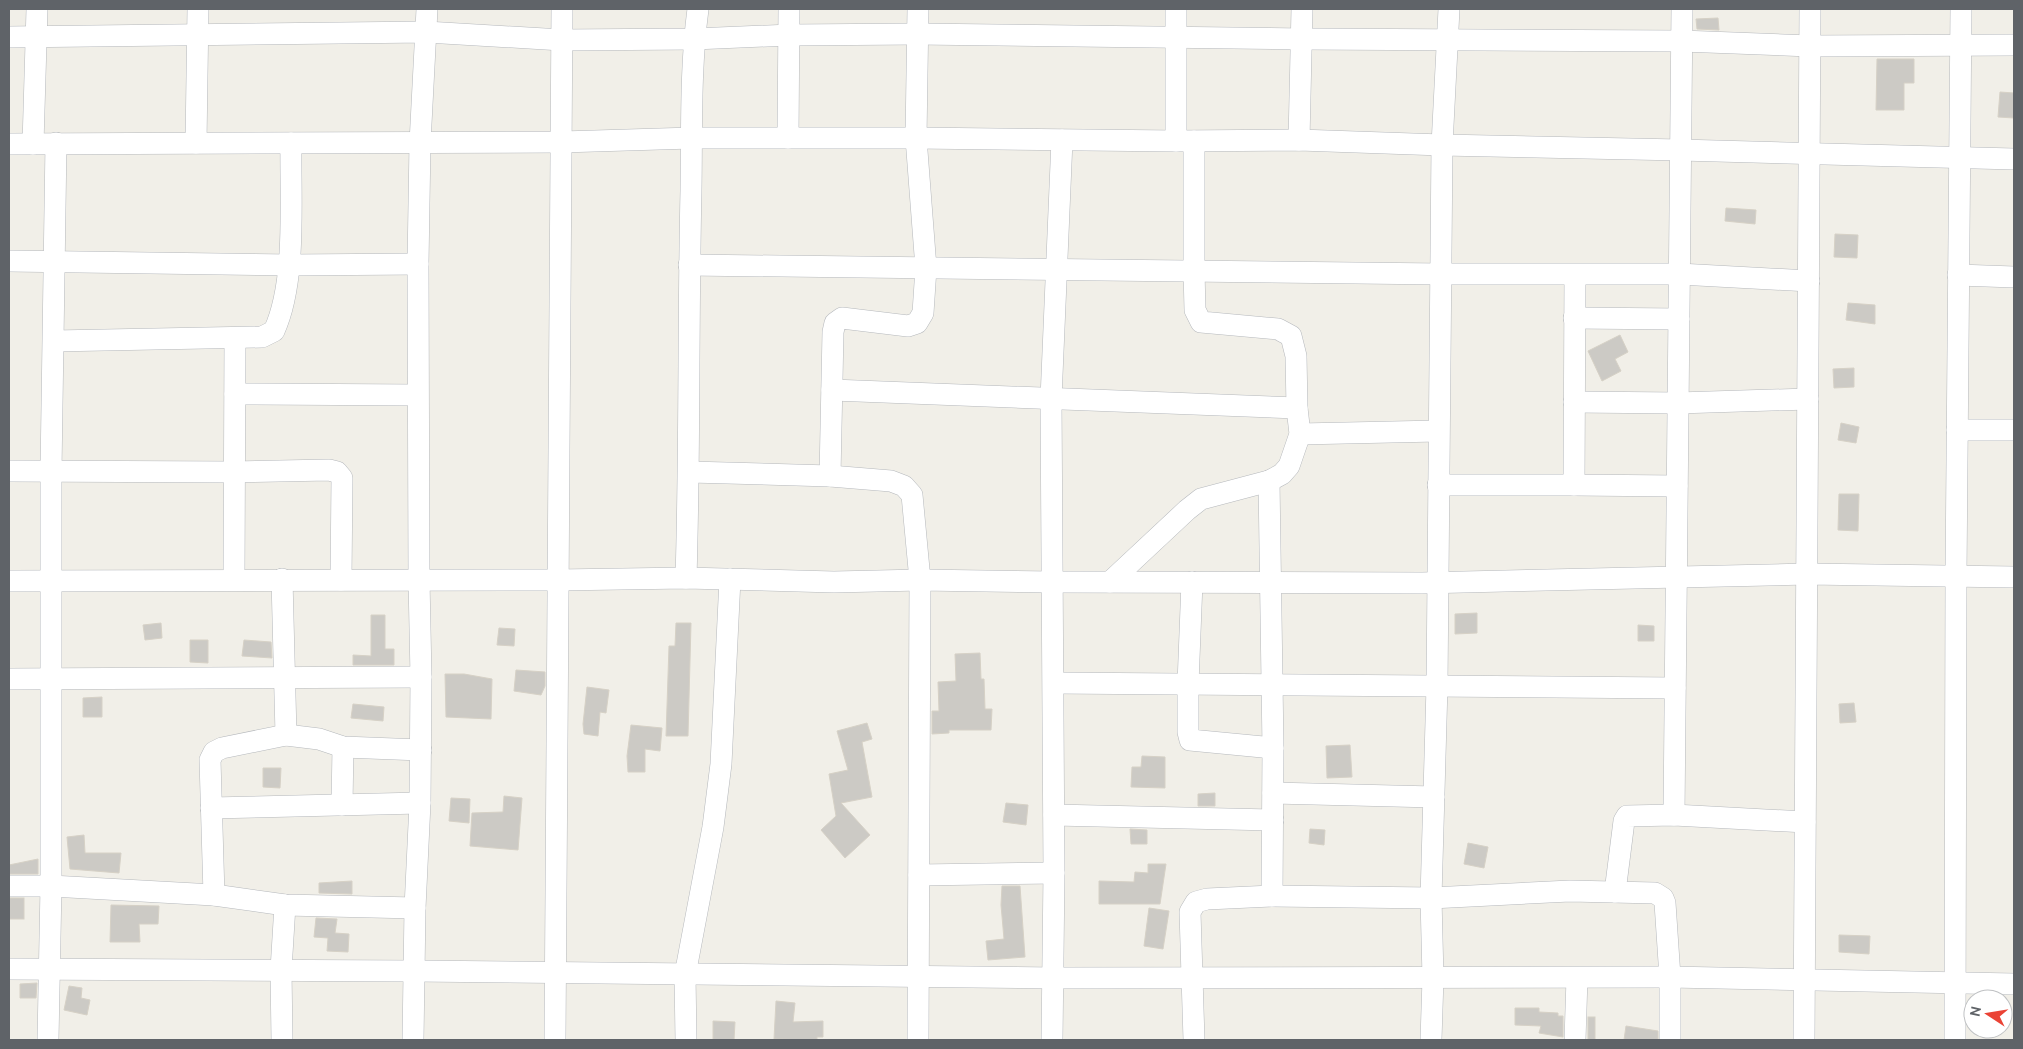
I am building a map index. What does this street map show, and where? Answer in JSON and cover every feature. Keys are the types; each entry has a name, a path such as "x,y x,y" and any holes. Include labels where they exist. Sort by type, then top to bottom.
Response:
{"street":[{"path":"33,144 37,9"},
{"path":"196,143 198,9"},
{"path":"413,1040 421,750 417,395 418,264 420,143 427,9"},
{"path":"556,1040 562,9"},
{"path":"686,578 690,472 689,265 694,39 698,9"},
{"path":"788,138 789,9"},
{"path":"830,476 833,332 835,323 842,318 908,326 917,323 923,313 926,268 916,138 918,9"},
{"path":"1110,582 1201,499 1269,480 1282,474 1289,466 1300,434 1297,408 1296,356 1291,336 1278,329 1201,322 1195,310 1185,141 1176,38 1176,9"},
{"path":"1299,140 1302,9"},
{"path":"1431,1040 1431,898 1437,686 1436,582 1442,145 1449,9"},
{"path":"1674,815 1682,9"},
{"path":"1804,1040 1810,9"},
{"path":"1956,1040 1956,575 1961,9"},
{"path":"9,37 426,32 562,40 917,34 1176,38 1681,41 1810,46 2014,45"},
{"path":"9,144 562,142 692,138 1299,140 2014,159"},
{"path":"1052,1040 1054,683 1051,399 1062,140"},
{"path":"48,1040 52,886 50,581 56,143"},
{"path":"54,341 262,337 274,332 280,317 290,265 291,143"},
{"path":"9,261 290,265 418,264"},
{"path":"689,265 1441,274 1679,274 1809,281"},
{"path":"1574,485 1575,275"},
{"path":"1958,275 2014,277"},
{"path":"1574,318 1679,319"},
{"path":"234,580 235,338"},
{"path":"832,390 1297,408"},
{"path":"235,394 417,395"},
{"path":"1574,402 1678,403 1808,399"},
{"path":"1957,430 2014,430"},
{"path":"1300,434 1438,431"},
{"path":"9,471 234,472 329,470 337,472 342,478 341,580"},
{"path":"690,472 830,476 891,481 904,486 912,495 920,580 918,1040"},
{"path":"1269,480 1272,582 1272,896"},
{"path":"1438,485 1677,486"},
{"path":"9,580 558,580 686,578 834,582 920,580 1436,582 1807,574 2014,576"},
{"path":"686,1040 685,975 713,827 721,764 730,579"},
{"path":"282,580 286,735"},
{"path":"1192,582 1188,684 1188,732 1190,740 1273,748"},
{"path":"9,679 421,677"},
{"path":"1054,683 1675,688"},
{"path":"214,895 210,760 214,752 222,748 286,735 318,738 344,747 421,750"},
{"path":"342,805 344,747"},
{"path":"1273,793 1434,798"},
{"path":"211,808 420,803"},
{"path":"1615,892 1624,821 1627,816 1635,814 1674,815 1805,822"},
{"path":"1054,815 1273,820"},
{"path":"919,875 1054,873"},
{"path":"9,886 52,886 214,895 285,905 416,908"},
{"path":"1194,1040 1190,912 1196,902 1207,899 1272,896 1431,898 1570,891 1655,893 1663,898 1665,903 1670,977 1670,1040"},
{"path":"282,1040 281,970 285,905"},
{"path":"9,969 1053,978 1670,977 2014,984"},
{"path":"1575,1040 1577,978"}],"building":[{"path":"1718,18 1719,30 1697,29 1696,19"},
{"path":"1877,59 1914,59 1914,83 1904,83 1904,110 1876,110"},
{"path":"2000,92 2014,93 2014,118 1998,117"},
{"path":"1726,208 1756,210 1755,224 1725,221"},
{"path":"1835,234 1858,235 1857,258 1834,257"},
{"path":"1848,303 1875,305 1875,324 1846,320"},
{"path":"1620,335 1628,352 1615,359 1621,371 1602,381 1588,351"},
{"path":"1854,368 1854,387 1834,388 1833,369"},
{"path":"1841,423 1859,427 1856,443 1838,440"},
{"path":"1839,494 1859,494 1858,531 1838,530"},
{"path":"1477,613 1477,633 1455,634 1455,614"},
{"path":"371,615 385,615 385,649 394,649 394,665 353,665 353,655 371,656"},
{"path":"161,623 162,638 145,640 143,625"},
{"path":"676,623 691,623 688,736 666,736 669,646 675,646"},
{"path":"1638,625 1654,626 1654,641 1638,641"},
{"path":"499,628 515,629 514,646 497,645"},
{"path":"190,640 208,640 208,663 190,662"},
{"path":"244,640 271,642 272,658 242,656"},
{"path":"980,653 981,679 984,679 985,709 992,709 991,730 949,730 949,733 932,734 932,711 939,711 938,682 956,681 955,654"},
{"path":"516,670 545,672 545,686 541,695 514,691"},
{"path":"445,674 464,674 492,679 491,719 446,717"},
{"path":"587,687 609,690 606,713 600,712 598,736 584,734 583,724"},
{"path":"102,697 102,717 83,717 83,698"},
{"path":"1854,703 1856,722 1840,723 1839,704"},
{"path":"353,704 384,707 383,721 351,718"},
{"path":"867,723 872,739 862,742 872,797 841,803 870,835 845,858 821,830 836,816 829,774 848,770 837,731"},
{"path":"631,725 662,728 660,751 645,749 645,772 628,772 627,756"},
{"path":"1350,745 1352,777 1327,778 1326,746"},
{"path":"1142,756 1165,757 1165,788 1131,787 1132,767 1141,767"},
{"path":"263,768 281,768 280,788 263,787"},
{"path":"1215,793 1215,806 1198,806 1198,794"},
{"path":"504,796 522,798 518,850 470,846 472,813 503,812"},
{"path":"451,798 470,799 469,823 449,821"},
{"path":"1006,803 1028,805 1026,825 1003,822"},
{"path":"1130,829 1147,830 1147,844 1131,844"},
{"path":"1310,829 1325,830 1324,845 1309,843"},
{"path":"84,835 85,853 121,853 119,873 70,869 67,837"},
{"path":"1468,843 1488,847 1484,868 1464,864"},
{"path":"38,859 38,874 9,874 9,865"},
{"path":"1148,864 1166,864 1160,904 1099,904 1099,881 1134,882 1135,872 1148,873"},
{"path":"352,881 352,894 319,893 319,883"},
{"path":"1002,886 1020,886 1025,957 988,960 986,941 1004,939 1001,905"},
{"path":"9,898 24,898 24,919 9,919"},
{"path":"111,905 159,906 158,924 139,924 140,942 110,942"},
{"path":"1149,908 1169,911 1163,949 1144,946"},
{"path":"316,918 337,919 335,933 349,934 348,952 327,951 328,938 314,937"},
{"path":"1839,935 1870,936 1869,954 1839,952"},
{"path":"37,983 36,998 20,998 20,984"},
{"path":"69,986 82,988 81,998 90,1000 87,1015 64,1010"},
{"path":"776,1001 795,1003 793,1022 823,1021 823,1037 817,1037 817,1040 774,1039"},
{"path":"1515,1008 1539,1008 1539,1012 1558,1013 1558,1016 1563,1016 1563,1037 1539,1033 1541,1026 1515,1025"},
{"path":"1588,1017 1595,1017 1595,1040 1588,1040"},
{"path":"713,1021 735,1022 734,1040 713,1040"},
{"path":"1626,1026 1658,1031 1658,1040 1624,1040"}]}
